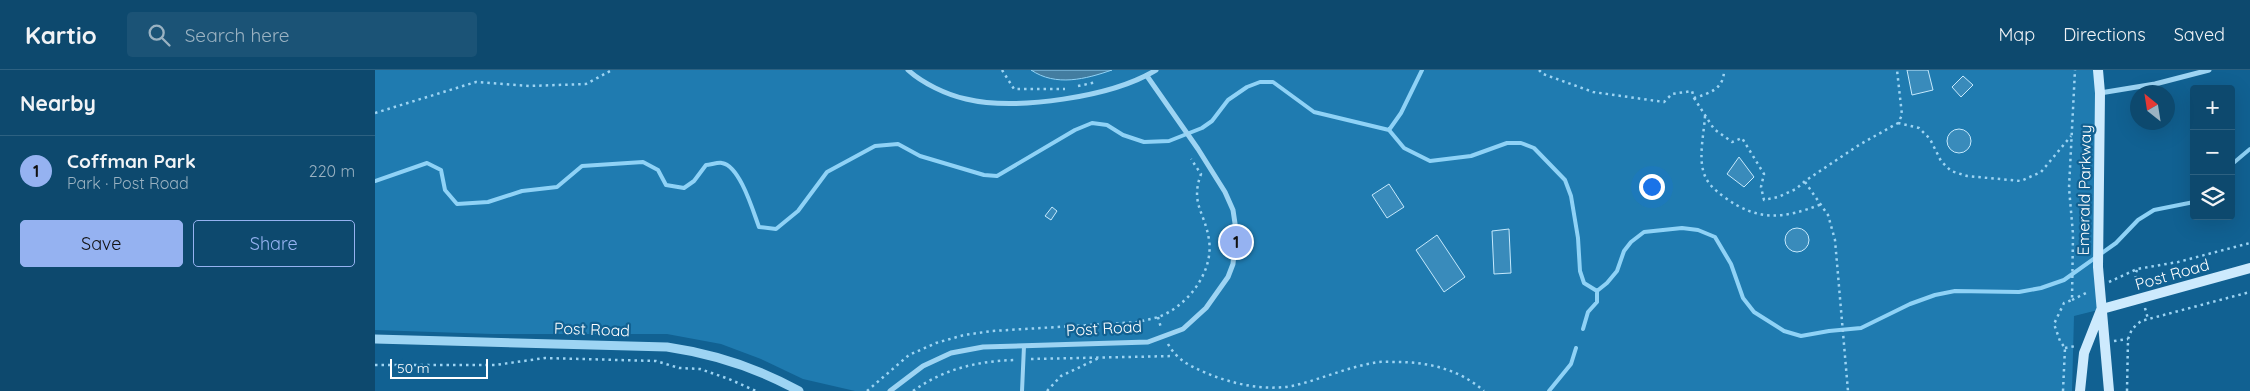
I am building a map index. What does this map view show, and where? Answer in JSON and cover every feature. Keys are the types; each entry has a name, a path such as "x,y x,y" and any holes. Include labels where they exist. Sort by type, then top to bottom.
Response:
{"main road":[{"name":"Emerald Parkway","path":"2098,70 2100,93 2098,267 2109,391"},
{"name":"Post Road","path":"2102,310 2250,268"},
{"name":"Emerald Parkway","path":"2080,391 2084,353 2102,310"}],"street":[{"path":"908,70 916,78 965,99 996,103 1027,102 1087,95 1147,76 1156,70"},
{"path":"2100,93 2155,84 2209,70"},
{"name":"Post Road","path":"890,391 923,366 951,354 983,347 1147,342 1183,328 1206,308 1228,277 1233,264 1236,230 1233,210 1225,192 1198,149 1147,76"},
{"name":"Post Road","path":"375,339 667,347 702,352 737,362 770,375 799,391"}],"lane":[{"path":"1022,391 1024,346"}],"path":[{"path":"375,113 476,82 529,86 586,84 612,70"},
{"path":"1003,70 1014,89 1067,88"},
{"path":"1539,70 1543,74 1593,92 1664,102 1673,94 1692,91 1694,98 1714,128 1732,142 1742,138 1764,174 1761,187 1764,200 1779,197 1797,189 1805,181 1898,123 1902,115 1897,70"},
{"path":"1694,98 1716,89 1724,78 1724,70"},
{"path":"2063,391 2065,348 2060,341 2054,324 2064,303 2072,300 2073,234 2069,188 2075,70"},
{"path":"1076,86 1101,81"},
{"path":"1705,116 1701,157 1707,182 1714,190 1747,211 1759,215 1784,215 1822,204"},
{"path":"1898,123 1919,128 1930,139 1941,161 1951,171 1967,176 2021,181 2041,172 2072,135"},
{"path":"867,391 909,355 964,335 992,331 1139,322 1158,317 1175,308 1186,299 1202,278 1210,251 1205,224 1196,198 1196,188 1201,174 1191,159"},
{"path":"1805,181 1828,215 1835,240 1848,391"},
{"path":"2137,270 2178,262 2250,243"},
{"path":"2127,391 2128,339 2132,329 2141,321 2250,292"},
{"path":"913,391 943,373 995,360 1174,356 1190,366 1224,380 1251,388 1291,387 1375,362 1419,362 1449,369 1476,384 1484,391"},
{"path":"375,365 428,363 495,365 545,358 656,361 679,368 700,369 729,378 756,391"},
{"path":"1047,391 1061,376 1100,358"}],"shaded area":[{"path":"375,70 2098,70 2102,309 2074,316 2072,391 855,391 803,379 761,359 721,344 667,334 492,334 375,330"},
{"path":"1031,70 1112,70 1082,78 1061,80 1041,75"}],"building":[{"path":"1907,70 1928,70 1933,90 1912,95"},
{"path":"1963,76 1973,85 1961,97 1952,87"},
{"path":"1959,129 1964,130 1970,136 1970,146 1964,152 1959,153 1954,152 1948,146 1947,141 1948,136 1954,130"},
{"path":"1739,157 1754,177 1744,187 1727,174"},
{"path":"1389,184 1404,207 1387,218 1372,195"},
{"path":"1052,207 1057,211 1051,220 1045,216"},
{"path":"1797,228 1805,232 1809,240 1805,248 1797,252 1789,248 1785,240 1789,232"},
{"path":"1509,229 1511,273 1494,274 1492,231"},
{"path":"1437,235 1465,277 1444,292 1416,250"}],"waterway":[{"path":"1389,130 1401,113 1422,70"},
{"path":"375,181 427,163 441,170 445,190 457,204 488,202 522,191 557,187 582,166 643,162 658,170 666,185 684,188 694,181 706,165 722,163 729,166 740,180 759,227 776,229 798,211 827,172 875,146 898,144 920,156 984,175 997,176 1075,130 1092,123 1107,125 1123,135 1144,142 1169,141 1202,128 1212,121 1228,100 1247,87 1260,82 1273,82 1314,112 1389,130 1404,148 1430,161 1471,156 1507,143 1521,143 1534,148 1565,180 1571,196 1578,238 1580,271 1584,283 1597,291 1607,283 1617,271 1624,251 1631,242 1644,232 1682,228 1698,230 1715,237 1731,264 1743,298 1754,312 1784,331 1801,336 1861,328 1910,304 1935,295 1955,291 2019,292 2041,288 2064,280 2116,243 2138,220 2154,210 2190,203"},
{"path":"2235,162 2250,149"},
{"path":"1583,329 1588,312 1597,302 1597,291"},
{"path":"1549,391 1571,364 1576,348"}],"place":[{"name":"Coffman Park","path":"1236,242"}]}
